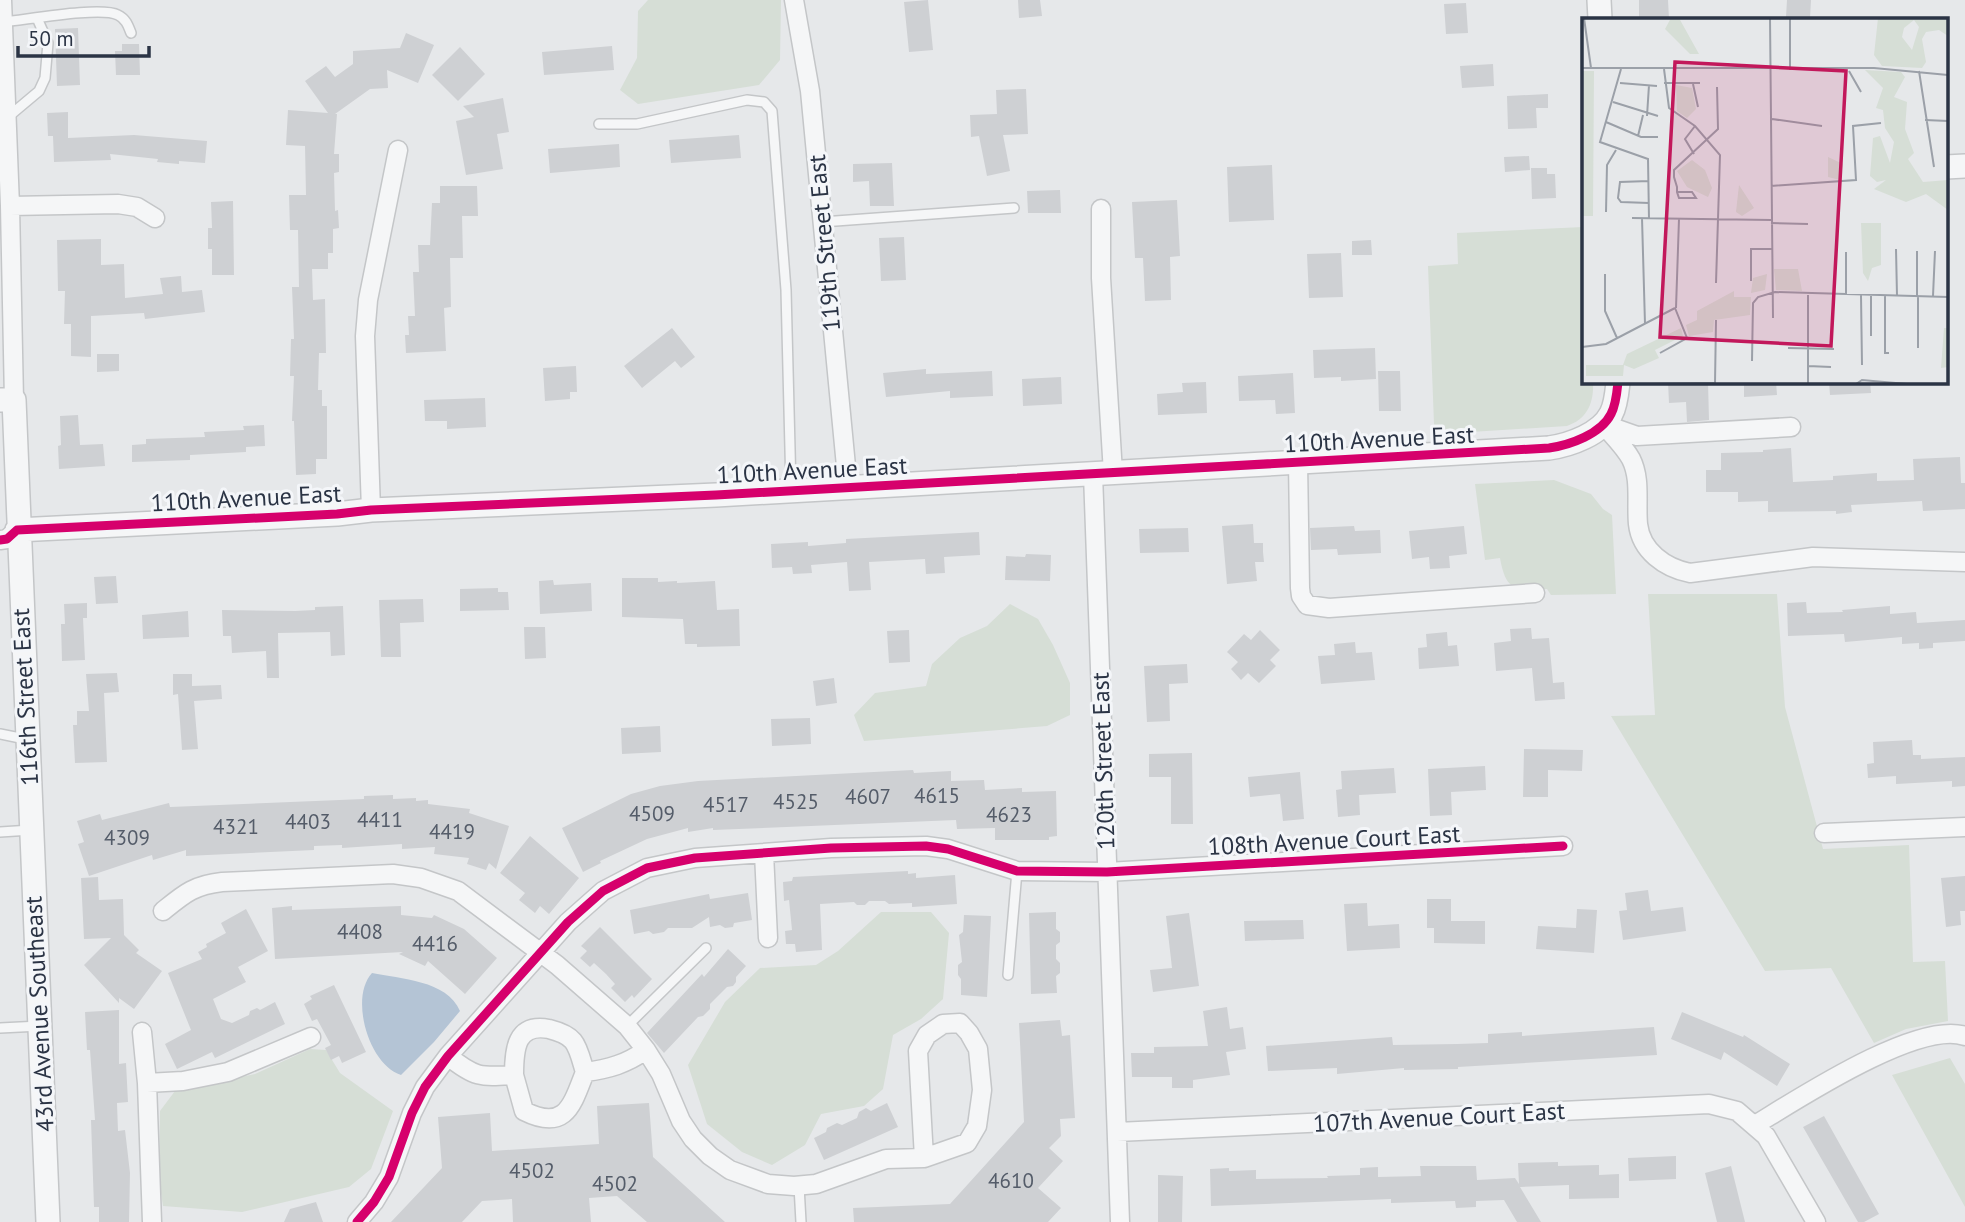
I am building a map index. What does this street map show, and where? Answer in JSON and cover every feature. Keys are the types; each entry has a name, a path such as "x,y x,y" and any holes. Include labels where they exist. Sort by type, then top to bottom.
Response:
{"street":[{"name":"116th Street East","path":"2,0 6,118 4,161 10,206 7,400 9,535 27,740 30,806"},
{"name":"119th Street East","path":"794,0 810,91 848,487"},
{"path":"1599,0 1600,18"},
{"path":"371,510 366,324 368,300 398,150"},
{"path":"10,206 118,204 137,207 155,218"},
{"name":"120th Street East","path":"1101,209 1107,872 1121,1222"},
{"path":"1603,424 1611,414 1618,383"},
{"path":"1603,424 1637,436 1791,428"},
{"path":"1603,424 1631,459 1638,485 1638,526 1643,540 1654,556 1671,567 1690,573 1813,557 1965,562"},
{"name":"110th Avenue East","path":"9,535 371,510 791,491 1549,448 1566,446 1603,424"},
{"path":"1298,462 1300,588 1301,596 1307,605 1329,608 1535,593"},
{"name":"43rd Avenue Southeast","path":"30,806 48,1222"},
{"path":"1824,833 1965,827"},
{"name":"108th Avenue Court East","path":"357,1222 374,1202 388,1177 416,1104 448,1056 568,922 603,891 647,868 695,858 831,848 926,846 948,849 1017,871 1107,872 1563,846"},
{"path":"764,853 768,938"},
{"path":"163,911 188,890 205,884 393,874 421,878 458,891 541,953 627,1026 661,1074 681,1121 693,1139 710,1156 730,1170 768,1184 816,1184 887,1159 924,1158 967,1143 977,1126 982,1090 978,1049 969,1032 960,1023 943,1024 927,1035 918,1051 924,1158"},
{"path":"537,1027 556,1030 574,1042 585,1072 573,1105 562,1116 540,1119 524,1111 514,1075 514,1053 517,1044 526,1030 537,1027"},
{"path":"142,1032 152,1222"},
{"path":"1816,1222 1775,1149 1755,1125 1882,1053 1928,1037 1960,1034 1965,1036"},
{"path":"146,1083 183,1081 228,1072 311,1037"},
{"path":"585,1072 611,1069 646,1050"},
{"path":"448,1056 461,1067 483,1077 514,1075"},
{"name":"107th Avenue Court East","path":"1117,1132 1709,1104 1737,1111 1755,1125"}],"lane":[{"path":"3,22 96,12 116,13 126,20 131,33"},
{"path":"6,118 39,91 45,78 48,43 37,18"},
{"path":"599,124 637,124 747,100 764,102 772,111 786,290 791,491"},
{"path":"822,222 1014,208"},
{"path":"0,734 27,740"},
{"path":"0,832 31,830"},
{"path":"1008,975 1017,871"},
{"path":"627,1026 706,948"},
{"path":"0,1027 40,1026"},
{"path":"799,1185 801,1222"}],"shaded area":[{"path":"648,0 781,0 780,60 759,85 638,104 620,90 637,58 638,11"},
{"path":"1582,227 1582,383 1593,383 1591,403 1585,414 1574,423 1567,426 1439,434 1434,424 1428,266 1458,264 1457,233"},
{"path":"1554,480 1591,494 1603,509 1612,515 1616,594 1551,595 1547,589 1520,589 1509,583 1500,558 1485,560 1475,484"},
{"path":"1648,594 1777,594 1785,707 1823,849 1909,845 1913,962 1945,961 1948,1021 1906,1029 1874,1043 1831,968 1765,971 1611,716 1655,715"},
{"path":"1010,604 1038,619 1053,645 1070,683 1070,715 1047,726 864,741 854,715 875,693 926,686 932,664 960,638 987,626"},
{"path":"881,912 931,912 949,933 943,999 921,1019 893,1035 883,1089 864,1106 821,1114 805,1145 772,1165 742,1152 707,1124 688,1065 725,1002 760,968 816,965 838,951"},
{"path":"310,1049 326,1050 340,1073 393,1111 371,1169 349,1187 242,1212 163,1206 159,1179 160,1111 175,1091 255,1074"},
{"path":"1950,1058 1965,1084 1965,1207 1892,1075"}],"water":[{"path":"372,973 409,979 434,987 454,1001 460,1011 401,1075 390,1069 380,1058 366,1030 362,998 365,984"}],"building":[{"path":"928,0 933,50 909,52 904,2"},
{"path":"1018,0 1040,0 1042,16 1019,18"},
{"path":"1639,0 1668,0 1669,18 1639,18"},
{"path":"1787,0 1811,0 1810,18 1786,17"},
{"path":"1466,3 1468,33 1446,34 1444,4"},
{"path":"78,28 80,85 57,86 55,29"},
{"path":"406,33 434,45 418,83 387,70 388,88 370,89 335,114 334,154 339,154 339,172 334,173 335,211 338,210 339,228 333,229 333,253 328,253 328,269 312,269 313,300 325,299 326,353 319,353 318,390 322,390 322,406 327,406 327,459 316,459 316,474 296,475 292,421 294,376 290,376 291,339 294,339 292,287 299,287 298,230 290,230 289,195 306,195 305,146 286,145 288,110 328,113 305,81 326,66 335,77 353,64 353,51 400,48"},
{"path":"122,44 139,44 140,75 116,75 115,51 122,51"},
{"path":"612,46 614,70 544,75 542,52"},
{"path":"460,47 485,74 458,101 432,75"},
{"path":"1493,64 1494,86 1462,88 1460,66"},
{"path":"1026,89 1028,134 1003,135 1010,171 987,176 979,136 971,137 970,115 997,114 996,90"},
{"path":"1548,94 1548,108 1536,108 1537,128 1508,129 1507,96"},
{"path":"503,98 509,132 497,134 503,169 466,175 456,121 474,117 463,106"},
{"path":"68,112 68,138 134,135 207,141 205,163 157,162 158,159 110,154 111,160 54,162 53,136 48,136 47,113"},
{"path":"739,135 741,158 671,163 669,140"},
{"path":"619,144 620,167 550,173 548,149"},
{"path":"1529,156 1530,170 1505,172 1504,157"},
{"path":"892,163 894,206 870,206 869,181 853,182 853,164"},
{"path":"1272,165 1274,220 1229,222 1227,167"},
{"path":"1531,168 1547,168 1547,174 1555,174 1556,198 1532,199"},
{"path":"440,186 477,186 478,216 462,216 463,258 450,258 451,307 444,308 446,351 406,353 408,316 415,316 413,272 419,272 418,245 430,245 432,203 440,203"},
{"path":"1060,190 1061,213 1028,213 1027,191"},
{"path":"1177,200 1180,256 1170,257 1171,300 1145,301 1143,258 1135,258 1132,202"},
{"path":"233,201 234,275 212,275 212,249 208,249 208,228 212,228 211,202"},
{"path":"904,237 906,280 881,281 879,238"},
{"path":"101,239 101,265 124,264 125,298 163,294 160,278 181,276 182,292 202,290 205,312 145,319 144,313 91,316 91,357 71,356 71,324 64,324 65,291 58,291 57,240"},
{"path":"1371,240 1372,255 1352,255 1352,241"},
{"path":"1341,253 1343,297 1309,298 1307,254"},
{"path":"672,328 695,357 681,368 675,361 642,388 624,366"},
{"path":"1375,348 1376,379 1341,381 1341,377 1314,378 1313,350"},
{"path":"97,354 119,354 119,371 97,372"},
{"path":"576,366 577,392 570,392 570,399 545,401 543,368"},
{"path":"926,369 926,374 992,371 993,396 950,398 950,391 886,397 883,373"},
{"path":"1378,371 1400,371 1401,411 1379,411"},
{"path":"1293,373 1295,413 1276,414 1275,400 1239,401 1238,376"},
{"path":"1061,377 1062,404 1023,406 1022,379"},
{"path":"1206,382 1207,413 1158,415 1157,394 1183,392 1182,383"},
{"path":"1668,383 1708,383 1709,420 1687,422 1686,402 1669,403"},
{"path":"1744,383 1776,383 1777,395 1744,397"},
{"path":"1829,383 1870,383 1871,393 1830,395"},
{"path":"485,398 486,427 447,429 447,421 425,421 424,400"},
{"path":"78,415 80,445 103,444 105,466 59,469 60,416"},
{"path":"264,425 265,446 246,447 246,452 190,455 190,460 132,462 132,445 146,444 146,439 205,437 204,432 244,430 243,426"},
{"path":"1791,448 1793,482 1833,480 1833,476 1877,473 1877,481 1914,480 1913,459 1960,457 1961,483 1965,483 1965,509 1923,511 1922,501 1851,505 1852,512 1836,514 1836,511 1768,512 1768,501 1738,502 1738,492 1706,492 1706,470 1721,470 1721,453"},
{"path":"1253,524 1254,543 1263,543 1264,562 1255,562 1257,581 1227,584 1222,526"},
{"path":"1354,526 1355,531 1380,530 1381,553 1338,555 1337,549 1311,550 1310,528"},
{"path":"1464,526 1467,554 1449,556 1450,568 1430,569 1429,557 1412,559 1409,531"},
{"path":"1188,528 1189,552 1140,553 1139,529"},
{"path":"979,532 980,555 944,557 945,573 926,574 925,559 869,562 871,590 849,591 847,562 811,565 812,573 793,574 792,567 772,568 771,544 808,542 808,546 846,543 846,539"},
{"path":"1026,554 1051,555 1050,581 1005,580 1006,556 1025,557"},
{"path":"116,576 118,603 96,604 94,577"},
{"path":"622,578 658,578 658,582 677,583 715,581 717,610 739,609 740,646 697,647 697,644 685,644 683,619 622,617"},
{"path":"553,580 554,585 591,583 592,611 540,614 539,581"},
{"path":"498,588 498,592 508,592 509,610 460,611 460,589"},
{"path":"423,599 424,622 400,623 401,657 381,657 379,600"},
{"path":"1806,602 1807,613 1890,606 1890,614 1916,612 1917,623 1965,620 1965,641 1933,643 1933,648 1919,649 1919,643 1902,644 1902,637 1845,642 1844,634 1788,636 1787,603"},
{"path":"87,603 87,618 83,618 85,660 62,661 61,624 65,624 64,604"},
{"path":"343,606 345,655 331,656 330,632 278,633 279,678 267,678 266,651 232,653 231,636 223,636 222,610 295,611"},
{"path":"188,611 189,637 143,639 142,615"},
{"path":"524,627 545,627 546,658 525,659"},
{"path":"1531,628 1532,639 1549,638 1553,683 1564,682 1565,699 1535,701 1532,668 1496,671 1494,643 1511,641 1510,629"},
{"path":"909,630 910,662 889,663 887,631"},
{"path":"1260,630 1280,650 1270,660 1276,666 1259,683 1248,673 1241,680 1231,669 1238,662 1227,652 1244,634 1251,640"},
{"path":"1447,632 1448,646 1457,645 1459,666 1419,669 1418,648 1427,647 1426,634"},
{"path":"1355,642 1356,653 1372,652 1375,680 1321,684 1318,656 1335,655 1334,644"},
{"path":"1187,664 1188,683 1169,684 1170,721 1147,722 1144,666"},
{"path":"117,673 119,692 104,693 107,762 75,763 73,725 77,725 77,711 89,711 86,674"},
{"path":"173,674 192,674 192,686 221,685 222,699 194,701 198,749 182,750 178,694 173,695"},
{"path":"834,678 837,703 816,706 813,681"},
{"path":"810,718 811,744 772,746 771,719"},
{"path":"660,726 661,752 622,754 621,728"},
{"path":"1912,740 1913,755 1921,755 1921,759 1965,757 1965,786 1952,787 1952,781 1896,784 1896,776 1868,778 1867,764 1874,763 1873,742"},
{"path":"1524,749 1583,750 1582,771 1548,770 1548,797 1523,797"},
{"path":"1192,753 1193,824 1171,824 1171,777 1149,777 1149,754"},
{"path":"1485,766 1486,790 1451,792 1452,815 1430,816 1428,769"},
{"path":"1394,768 1396,793 1359,795 1360,815 1338,817 1336,790 1342,789 1341,771"},
{"path":"913,770 914,773 951,771 951,781 984,780 985,790 1022,788 1022,792 1056,791 1057,836 1049,837 1049,840 995,840 995,828 957,829 956,820 713,828 688,832 688,828 647,839 583,872 562,828 631,794 660,786 698,781"},
{"path":"1300,772 1304,819 1283,821 1280,794 1250,797 1248,777"},
{"path":"393,795 393,799 416,798 416,801 428,800 428,804 470,809 469,813 509,826 496,869 489,863 486,870 467,864 469,858 434,854 435,847 402,849 402,844 342,848 342,845 314,846 314,850 186,856 186,850 153,860 152,855 89,876 78,844 84,842 77,821 100,814 102,820 169,803 170,807 364,799 364,796"},
{"path":"530,836 579,878 549,914 540,906 535,913 519,900 525,893 500,873"},
{"path":"908,871 908,874 916,873 916,878 955,875 957,904 912,907 912,903 869,901 865,905 857,905 854,902 820,904 822,950 796,952 795,944 786,944 785,931 792,930 789,900 784,901 783,882 792,881 793,877"},
{"path":"1965,876 1965,911 1960,911 1961,925 1946,927 1941,878"},
{"path":"98,877 99,900 123,899 124,935 139,950 136,953 162,971 134,1009 119,998 119,1003 84,965 111,938 84,939 81,878"},
{"path":"1648,890 1651,911 1683,907 1686,931 1623,940 1619,911 1627,910 1625,893"},
{"path":"748,893 752,920 734,923 733,927 710,927 709,917 692,928 668,928 664,932 653,934 649,931 634,934 630,910 709,894 710,899"},
{"path":"1427,899 1451,899 1451,921 1485,921 1485,944 1434,943 1434,928 1427,928"},
{"path":"1367,903 1368,926 1399,924 1400,948 1347,951 1344,904"},
{"path":"292,906 292,910 401,906 401,915 432,918 434,915 464,929 497,958 465,994 428,961 425,966 399,954 403,952 275,959 272,908"},
{"path":"246,909 268,951 238,967 246,982 213,999 221,1019 232,1023 249,1015 250,1011 257,1008 260,1010 275,1002 285,1024 215,1058 212,1052 177,1069 165,1044 191,1030 168,973 202,959 198,952 207,947 206,944 226,933 221,923"},
{"path":"1577,909 1597,910 1594,953 1536,949 1538,926 1576,928"},
{"path":"1056,912 1056,929 1060,932 1060,942 1056,945 1056,959 1060,963 1060,973 1056,976 1057,993 1031,994 1029,913"},
{"path":"1189,913 1199,986 1153,992 1150,970 1172,968 1166,916"},
{"path":"964,915 991,916 987,997 961,995 961,979 958,975 958,965 962,962 959,935 963,932"},
{"path":"1303,920 1304,939 1245,941 1244,921"},
{"path":"600,927 652,979 634,998 632,995 625,1002 611,988 615,984 606,974 594,963 590,967 580,958 587,951 581,946"},
{"path":"728,949 746,966 736,977 733,986 727,987 710,1004 710,1009 698,1017 664,1053 647,1033 702,974 704,977"},
{"path":"334,985 366,1052 342,1063 339,1056 331,1060 325,1048 331,1045 317,1019 312,1021 304,1004 312,999 310,996"},
{"path":"1227,1007 1230,1029 1243,1027 1246,1049 1226,1052 1230,1075 1193,1080 1193,1088 1172,1088 1172,1077 1132,1077 1131,1053 1154,1053 1154,1047 1208,1046 1203,1011"},
{"path":"119,1010 119,1064 126,1063 128,1102 117,1103 118,1131 125,1130 130,1173 129,1222 99,1222 99,1207 94,1207 91,1120 95,1120 85,1012"},
{"path":"1682,1012 1743,1037 1744,1035 1790,1064 1777,1086 1724,1052 1721,1060 1671,1039"},
{"path":"1060,1020 1062,1036 1070,1035 1075,1118 1060,1119 1061,1136 1049,1148 1063,1161 1038,1188 1061,1208 1048,1222 854,1222 853,1208 950,1204 1024,1122 1019,1023"},
{"path":"1654,1027 1657,1055 1458,1069 1404,1068 1337,1074 1337,1068 1268,1071 1266,1046 1392,1037 1393,1045 1488,1043 1488,1034 1522,1032 1522,1036"},
{"path":"649,1103 653,1157 725,1222 647,1222 617,1196 589,1198 591,1222 513,1222 512,1199 482,1201 462,1222 391,1222 442,1168 438,1117 490,1113 492,1151 599,1144 597,1106"},
{"path":"887,1103 898,1127 824,1160 814,1138 837,1123 842,1125 857,1118 859,1112 866,1108 871,1111"},
{"path":"1824,1116 1879,1214 1864,1222 1858,1222 1803,1127"},
{"path":"1676,1156 1676,1179 1629,1181 1628,1158"},
{"path":"1558,1162 1558,1166 1599,1165 1599,1175 1619,1174 1619,1198 1569,1199 1569,1185 1520,1187 1541,1222 1517,1222 1504,1200 1476,1201 1476,1207 1456,1208 1455,1201 1391,1203 1391,1199 1211,1206 1210,1169 1256,1170 1256,1179 1360,1175 1360,1168 1378,1167 1378,1177 1421,1176 1420,1166 1476,1166 1477,1180 1515,1178 1519,1184 1518,1163"},
{"path":"1731,1166 1745,1222 1717,1222 1705,1173"},
{"path":"1158,1175 1183,1176 1182,1222 1158,1222"},
{"path":"316,1202 323,1222 284,1222 290,1209"}],"cycle path":[{"path":"0,540 7,539 17,530 371,510 716,495 1549,448 1575,441 1600,427 1613,410 1618,383"},
{"path":"357,1222 374,1202 389,1177 412,1113 425,1087 448,1056 568,922 603,891 647,868 695,858 831,848 926,846 948,849 1017,871 1107,872 1563,846"}]}
